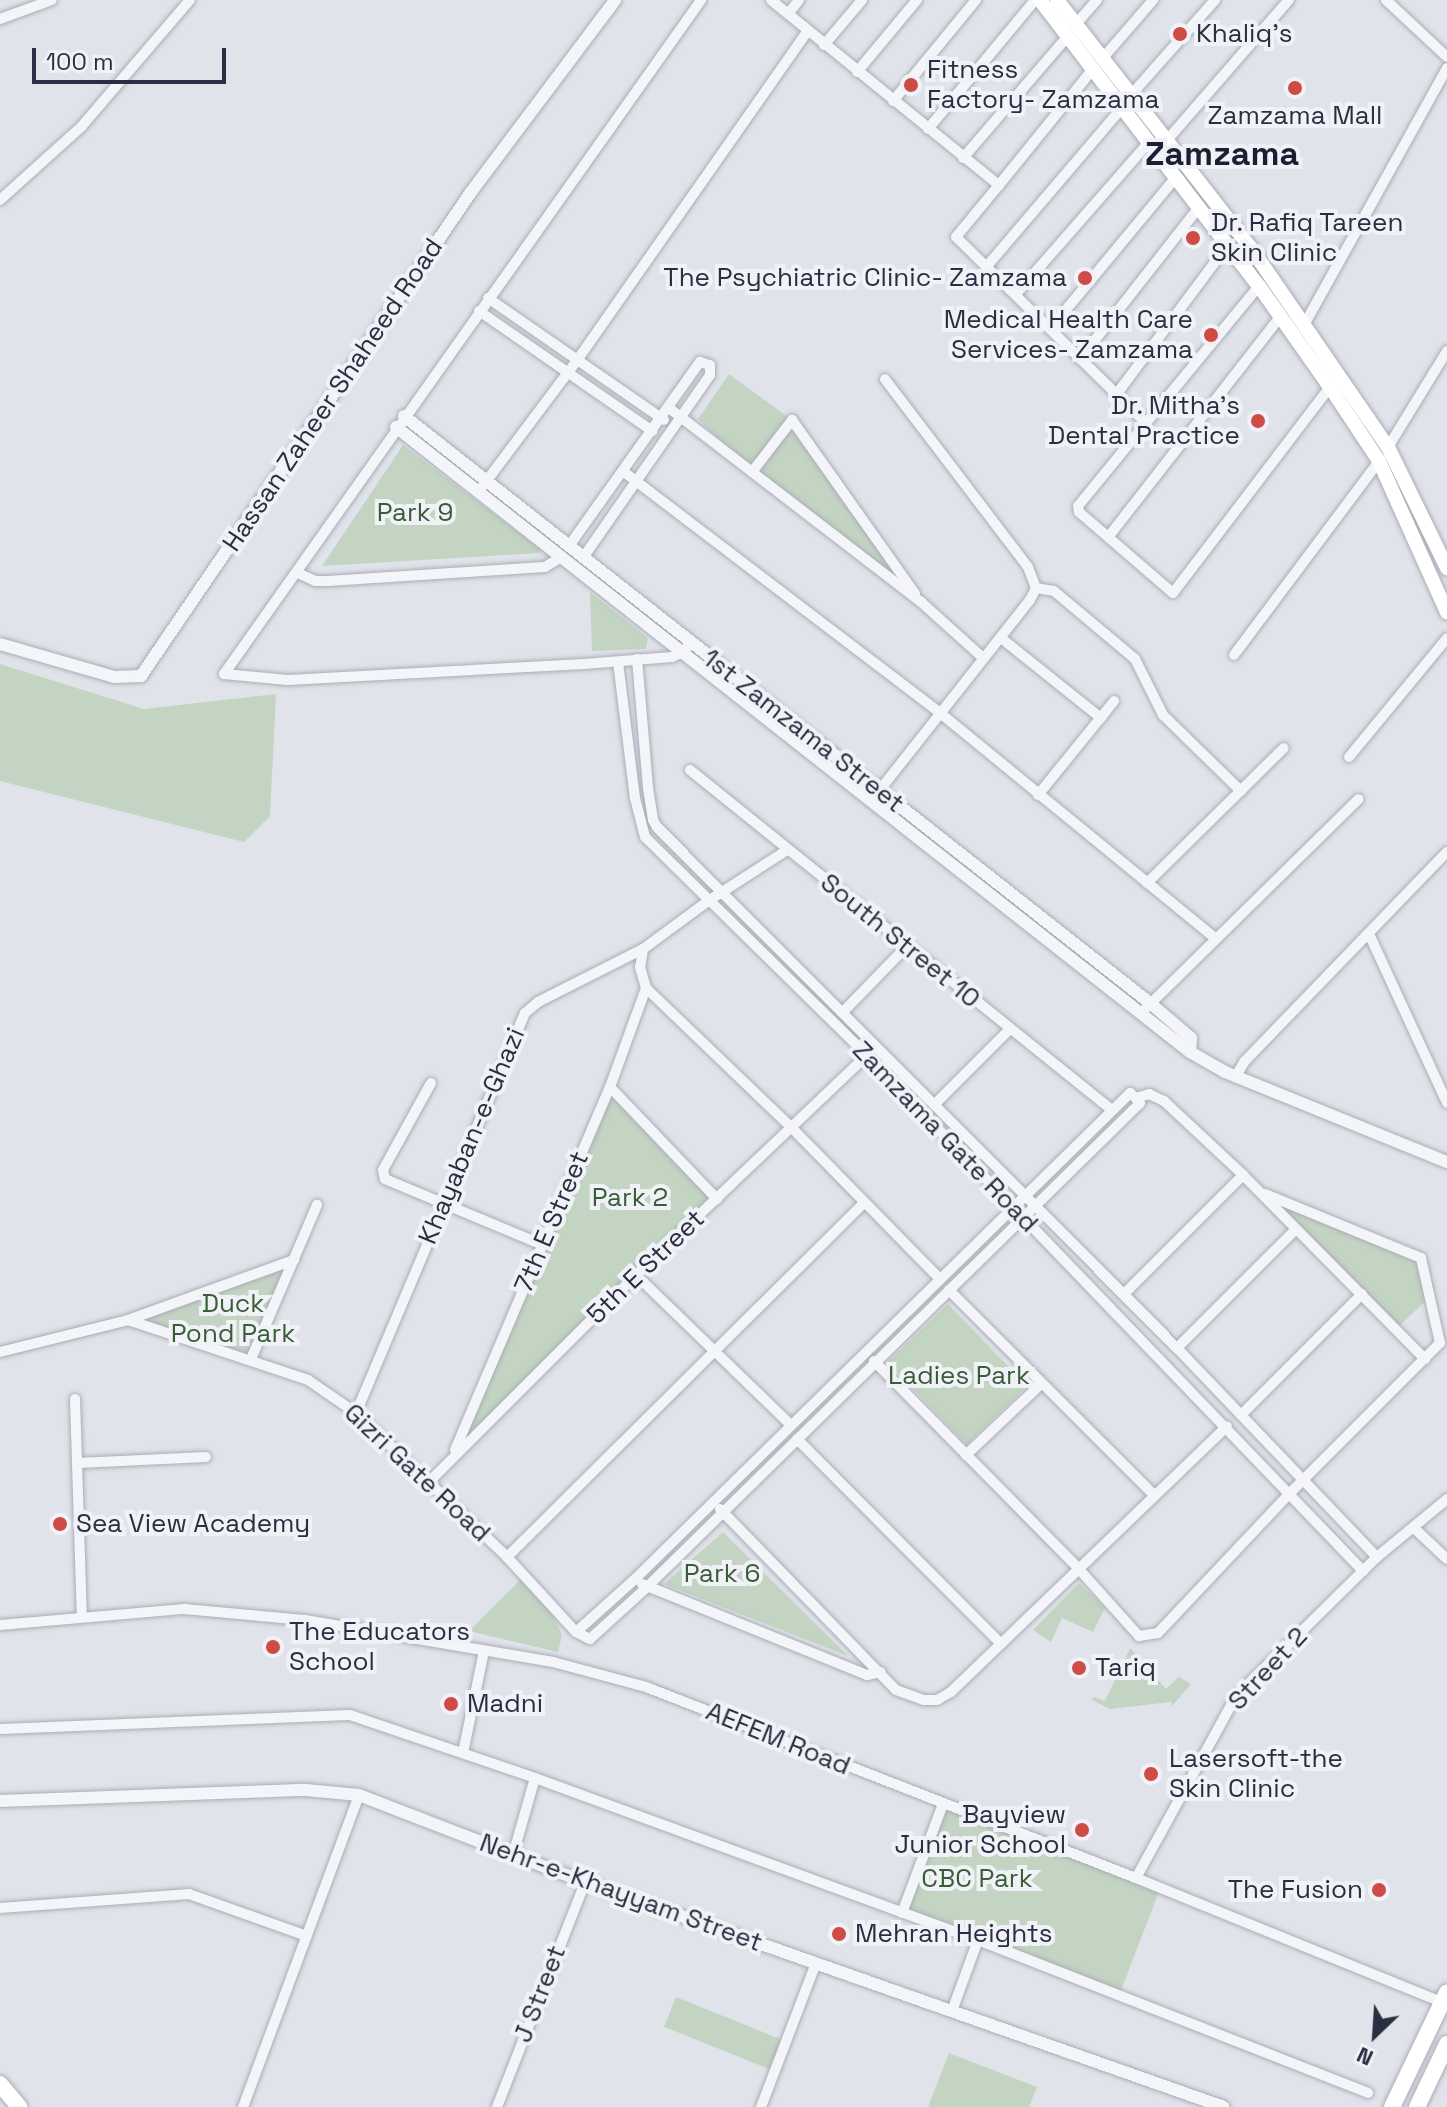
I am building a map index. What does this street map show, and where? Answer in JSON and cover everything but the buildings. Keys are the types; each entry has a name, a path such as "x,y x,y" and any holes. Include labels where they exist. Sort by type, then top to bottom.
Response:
{"main road":[{"path":"1037,0 1067,37 1098,64"},
{"path":"1057,0 1076,24 1098,64 1127,101 1168,139 1251,248 1388,447 1447,568"},
{"path":"1127,101 1149,142 1259,286 1379,461 1447,612"},
{"path":"1392,2107 1444,1997"},
{"path":"1417,2107 1447,2044"},
{"path":"0,2084 19,2107"}],"street":[{"path":"0,19 52,0"},
{"path":"0,200 81,127 188,0"},
{"name":"Hassan Zaheer Shaheed Road","path":"0,644 114,677 141,676 471,192 615,0"},
{"path":"687,647 672,657 618,662 288,680 224,674 298,573 400,421 701,0"},
{"path":"771,0 999,185"},
{"path":"788,14 799,0"},
{"path":"824,45 862,0"},
{"path":"857,72 917,0"},
{"path":"893,101 976,0"},
{"path":"928,129 1037,0"},
{"path":"1076,24 1097,0"},
{"path":"1146,423 956,237 1153,0"},
{"path":"987,266 1215,0"},
{"path":"1168,139 1289,0"},
{"path":"1386,0 1447,57"},
{"path":"478,492 578,359 808,30"},
{"path":"963,158 1067,37"},
{"path":"1304,325 1447,68"},
{"path":"1016,294 1149,142"},
{"path":"1050,329 1176,177"},
{"path":"1080,359 1199,207"},
{"path":"1116,395 1228,245"},
{"path":"1259,286 1078,506 1079,512 1173,593 1330,387"},
{"path":"488,298 674,428"},
{"path":"479,311 652,431"},
{"path":"1109,536 1280,317"},
{"path":"1388,447 1447,351"},
{"path":"569,546 700,362 710,365 710,375 583,558"},
{"path":"885,379 1028,567 1036,588"},
{"path":"669,408 921,602 982,657"},
{"path":"752,472 792,420 921,602"},
{"name":"1st Zamzama Street","path":"400,421 487,481 569,546 818,760 942,848 1146,1008 1191,1038 1190,1052 1236,1076 1447,1162"},
{"name":"1st Zamzama Street","path":"400,421 478,492 561,557 826,749 879,791 942,848"},
{"path":"1234,655 1379,461"},
{"path":"624,472 939,712 1214,937"},
{"path":"298,573 315,581 328,581 545,567 561,557"},
{"path":"879,791 982,657 1001,638 1036,588"},
{"path":"1036,588 1054,591 1135,659 1163,715 1241,791"},
{"path":"1001,638 1101,718"},
{"path":"1349,757 1447,638"},
{"name":"Zamzama Gate Road","path":"637,659 640,724 653,820 935,1104 1022,1197 1124,1294 1377,1557"},
{"name":"Zamzama Gate Road","path":"618,662 641,830 708,901 867,1055 1291,1492 1363,1571"},
{"path":"1038,795 1114,701"},
{"path":"1147,883 1284,748"},
{"path":"818,760 826,749"},
{"name":"South Street 10","path":"690,770 1112,1110"},
{"path":"1146,1008 1214,937 1359,799"},
{"name":"Khayaban-e-Ghazi","path":"356,1413 525,1013 538,1002 643,949 708,901 787,850"},
{"path":"1236,1076 1244,1062 1447,852"},
{"path":"1369,934 1447,1103"},
{"path":"843,1012 907,946"},
{"path":"643,949 640,967 646,988 792,1128 939,1278"},
{"name":"7th E Street","path":"453,1455 610,1087 646,988"},
{"path":"935,1104 1010,1029"},
{"name":"5th E Street","path":"429,1482 636,1275 867,1055"},
{"path":"431,1083 383,1170 389,1183 543,1245"},
{"path":"610,1087 717,1199"},
{"path":"1130,1093 1140,1103 593,1638 583,1638 576,1632 635,1579 1112,1110 1130,1093"},
{"path":"1136,1098 1149,1094 1164,1101 1243,1175 1425,1359"},
{"path":"947,1139 958,1130"},
{"path":"1124,1294 1243,1175"},
{"path":"874,1361 1077,1567 1139,1636 1150,1637 1158,1633 1291,1492 1440,1343 1421,1258 1260,1192"},
{"path":"507,1557 864,1203"},
{"path":"251,1359 317,1205"},
{"path":"1177,1348 1296,1229"},
{"path":"0,1352 128,1320 294,1260"},
{"path":"636,1275 790,1424"},
{"path":"949,1290 1154,1495"},
{"path":"1241,1415 1362,1294"},
{"path":"904,1314 915,1323"},
{"name":"Gizri Gate Road","path":"128,1320 308,1380 356,1413 507,1557 576,1632"},
{"path":"1134,1333 1149,1320"},
{"path":"966,1455 1041,1384"},
{"path":"75,1399 82,1617"},
{"path":"712,1503 896,1690 923,1700 937,1700 951,1692 1077,1567 1227,1426"},
{"path":"797,1439 1001,1644"},
{"path":"1258,1458 1270,1446"},
{"path":"78,1463 206,1457"},
{"name":"Street 2","path":"1136,1878 1236,1696 1377,1557 1447,1499"},
{"path":"1414,1528 1447,1559"},
{"path":"635,1579 646,1588 867,1675 881,1672"},
{"name":"AEFEM Road","path":"0,1625 199,1610 305,1620 553,1662 646,1687 1444,1997"},
{"path":"463,1753 484,1651"},
{"path":"0,1729 350,1715 535,1778 978,1940 1368,2093"},
{"path":"513,1855 535,1778"},
{"name":"Nehr-e-Khayyam Street","path":"0,1801 306,1790 359,1795 585,1882 1224,2107"},
{"path":"243,2107 359,1795"},
{"path":"902,1913 943,1804"},
{"name":"J Street","path":"497,2107 585,1882"},
{"path":"0,1908 189,1894 307,1936"},
{"path":"952,2011 978,1940"},
{"path":"761,2107 816,1963"}],"green space":[{"path":"729,374 792,420 921,602 752,472 698,419"},
{"name":"Park 9","path":"403,445 539,548 540,553 322,566"},
{"path":"590,592 648,638 646,649 592,651"},
{"path":"0,664 144,709 276,694 270,816 244,842 0,781"},
{"name":"Park 2","path":"610,1087 717,1199 453,1455"},
{"path":"1260,1192 1421,1258 1430,1297 1396,1329"},
{"name":"Duck Pond Park","path":"294,1260 251,1359 128,1320"},
{"name":"Ladies Park","path":"948,1304 1027,1386 967,1444 888,1362"},
{"name":"Park 6","path":"723,1532 848,1656 664,1584"},
{"path":"521,1579 550,1609 562,1635 558,1652 469,1631"},
{"path":"1079,1583 1105,1608 1093,1632 1062,1618 1051,1642 1033,1630"},
{"path":"1130,1648 1166,1689 1179,1677 1191,1684 1172,1706 1171,1702 1110,1709 1092,1700 1094,1697 1105,1701"},
{"name":"CBC Park","path":"943,1804 1161,1887 1119,1996 901,1912"},
{"path":"676,1997 786,2042 774,2071 664,2027"},
{"path":"949,2053 1037,2087 1029,2107 928,2107"}],"place":[{"name":"Khaliq's","path":"1180,34"},
{"name":"Fitness Factory- Zamzama","path":"911,85"},
{"name":"Zamzama Mall","path":"1295,88"},
{"name":"Dr. Rafiq Tareen Skin Clinic","path":"1193,238"},
{"name":"The Psychiatric Clinic- Zamzama","path":"1085,278"},
{"name":"Medical Health Care Services- Zamzama","path":"1211,335"},
{"name":"Dr. Mitha's Dental Practice","path":"1258,421"},
{"name":"Sea View Academy","path":"60,1524"},
{"name":"The Educators School","path":"273,1647"},
{"name":"Tariq","path":"1079,1668"},
{"name":"Madni","path":"451,1704"},
{"name":"Lasersoft-the Skin Clinic","path":"1151,1774"},
{"name":"Bayview Junior School","path":"1082,1830"},
{"name":"The Fusion","path":"1379,1890"},
{"name":"Mehran Heights","path":"839,1934"}],"district":[{"name":"Zamzama","path":"1222,154"}]}
